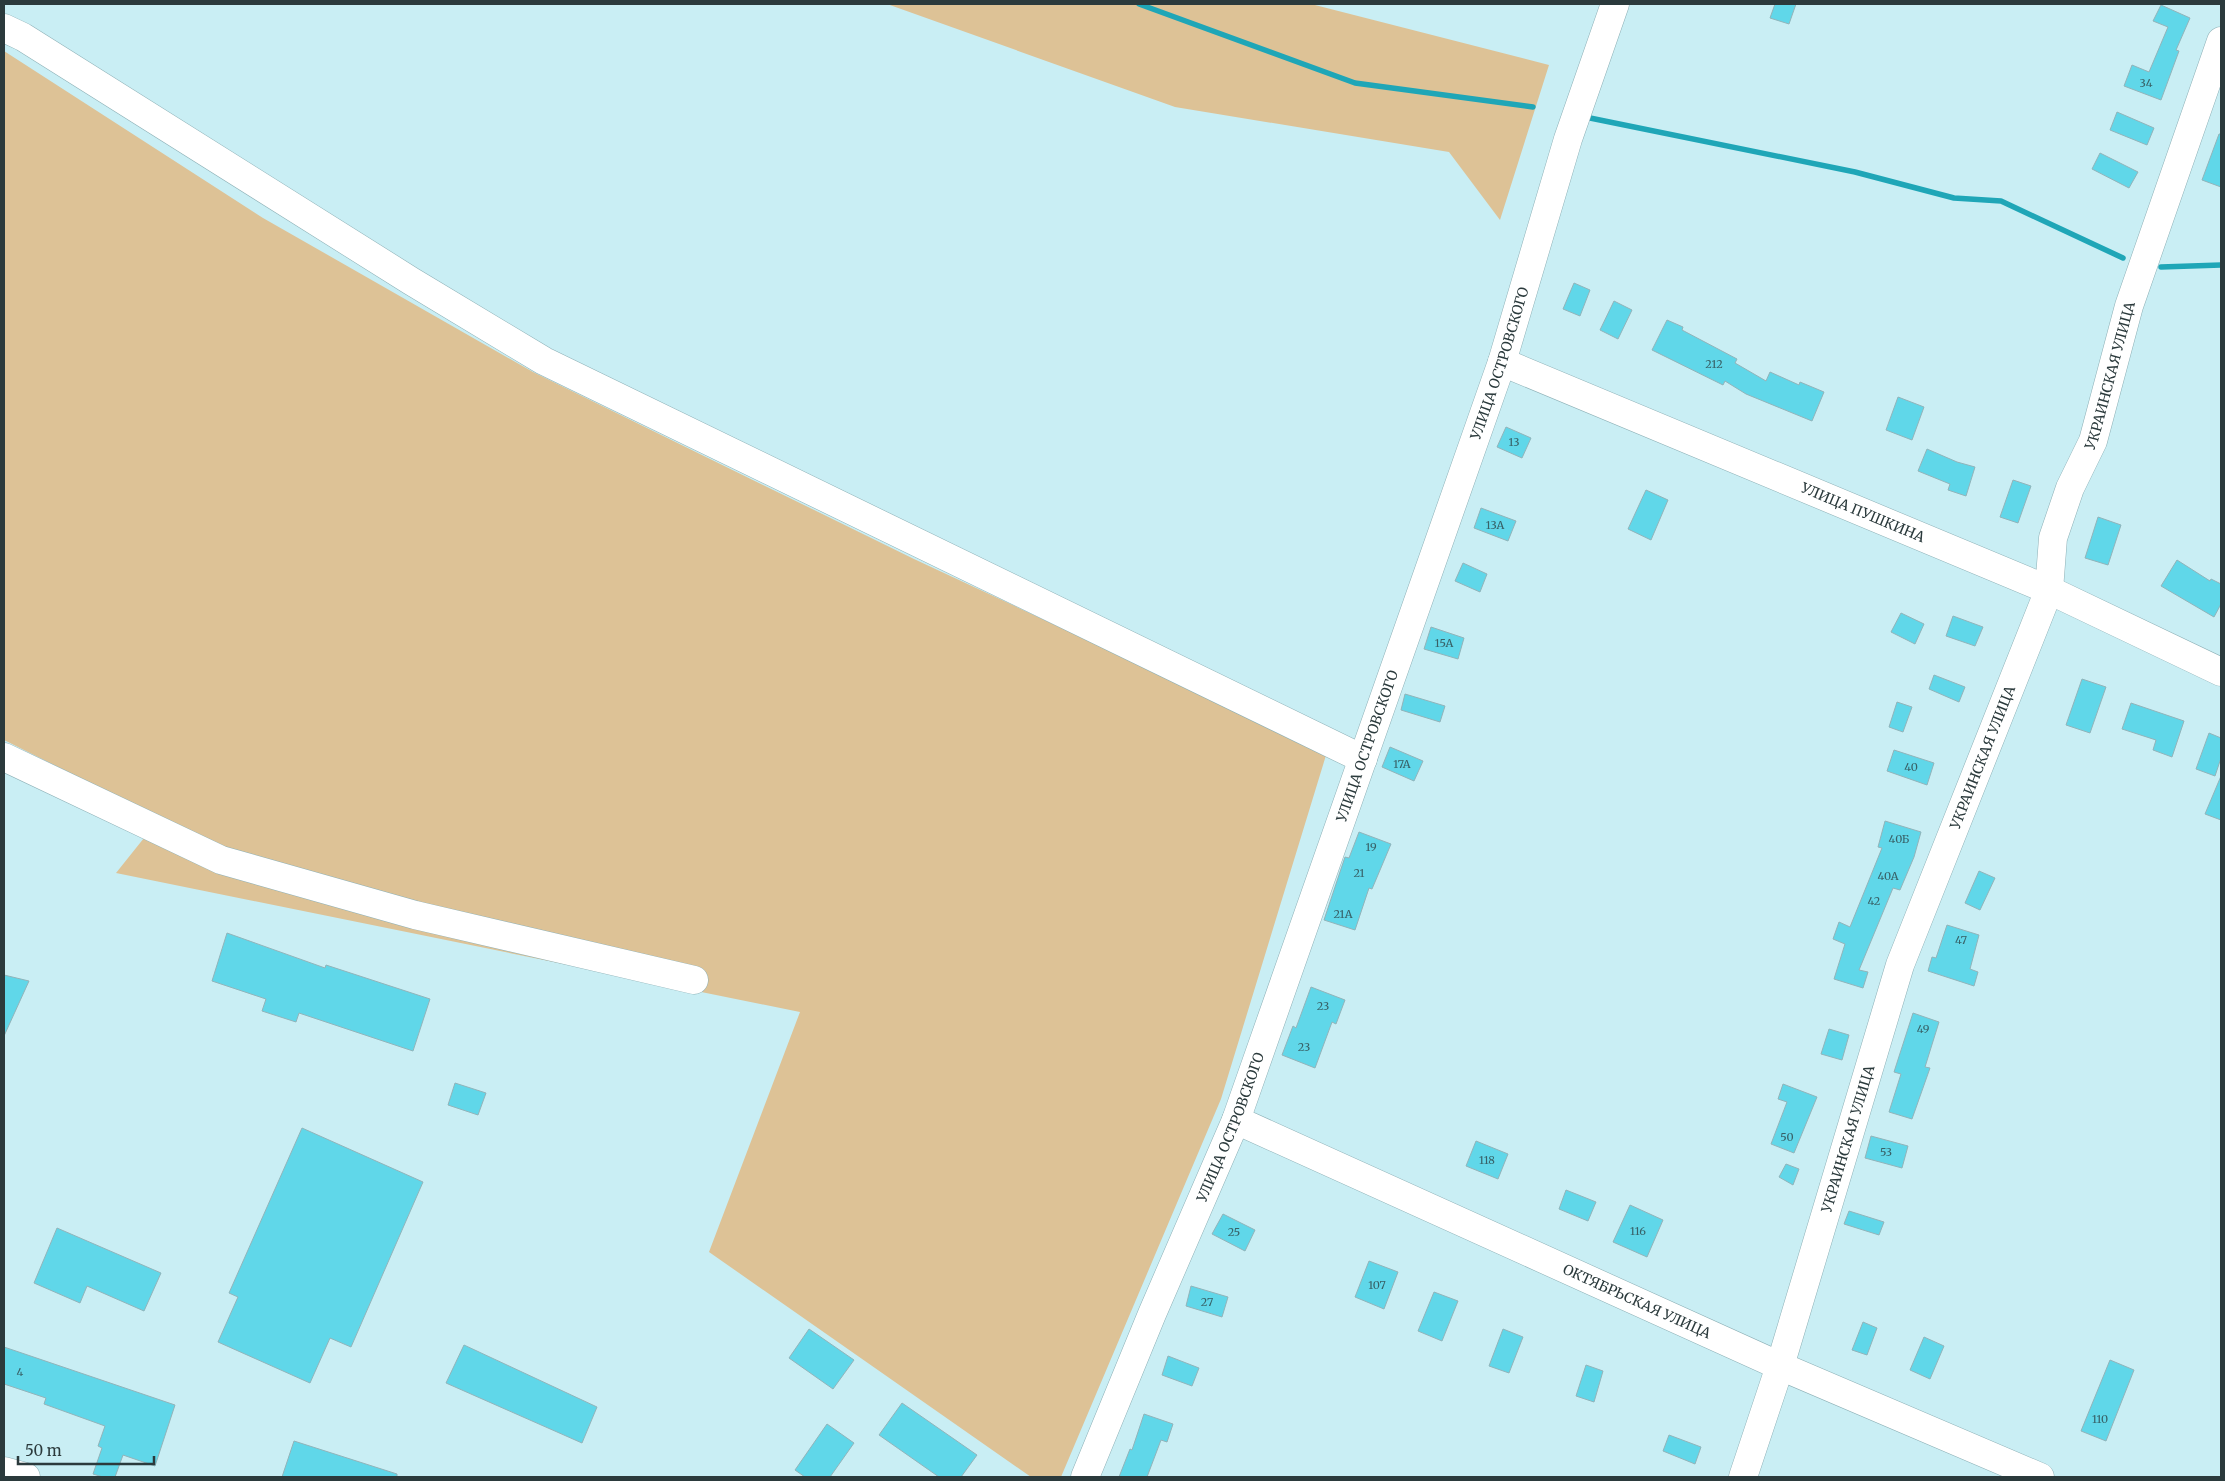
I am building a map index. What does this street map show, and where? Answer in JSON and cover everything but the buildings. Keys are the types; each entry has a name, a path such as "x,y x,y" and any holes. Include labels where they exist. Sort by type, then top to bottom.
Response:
{"street":[{"name":"УЛИЦА ОСТРОВСКОГО","path":"1085,1477 1236,1120 1502,362 1568,139 1615,4"},
{"path":"10,39 544,361 1363,759"},
{"name":"УКРАИНСКАЯ УЛИЦА","path":"1743,1477 1780,1366 1900,964 2049,590 2053,538 2070,488 2093,441 2129,306 2221,41"},
{"name":"УЛИЦА ПУШКИНА","path":"1502,362 2049,590 2221,672"},
{"path":"4,757 221,860 415,915 694,980"},
{"name":"ОКТЯБРЬСКАЯ УЛИЦА","path":"1236,1120 1780,1366 2040,1477"},
{"path":"4,1471 26,1477"}],"shaded area":[{"path":"887,4 1311,4 1549,65 1500,220 1449,152 1175,107"},
{"path":"4,51 263,218 533,372 914,559 1327,752 1221,1099 1061,1477 1031,1477 709,1252 800,1012 116,873 160,818 4,740"}],"waterway":[{"path":"1139,4 1355,83 1533,107"},
{"path":"1590,118 1855,172 1954,198 2001,201 2123,258"},
{"path":"2161,267 2221,265"}]}
